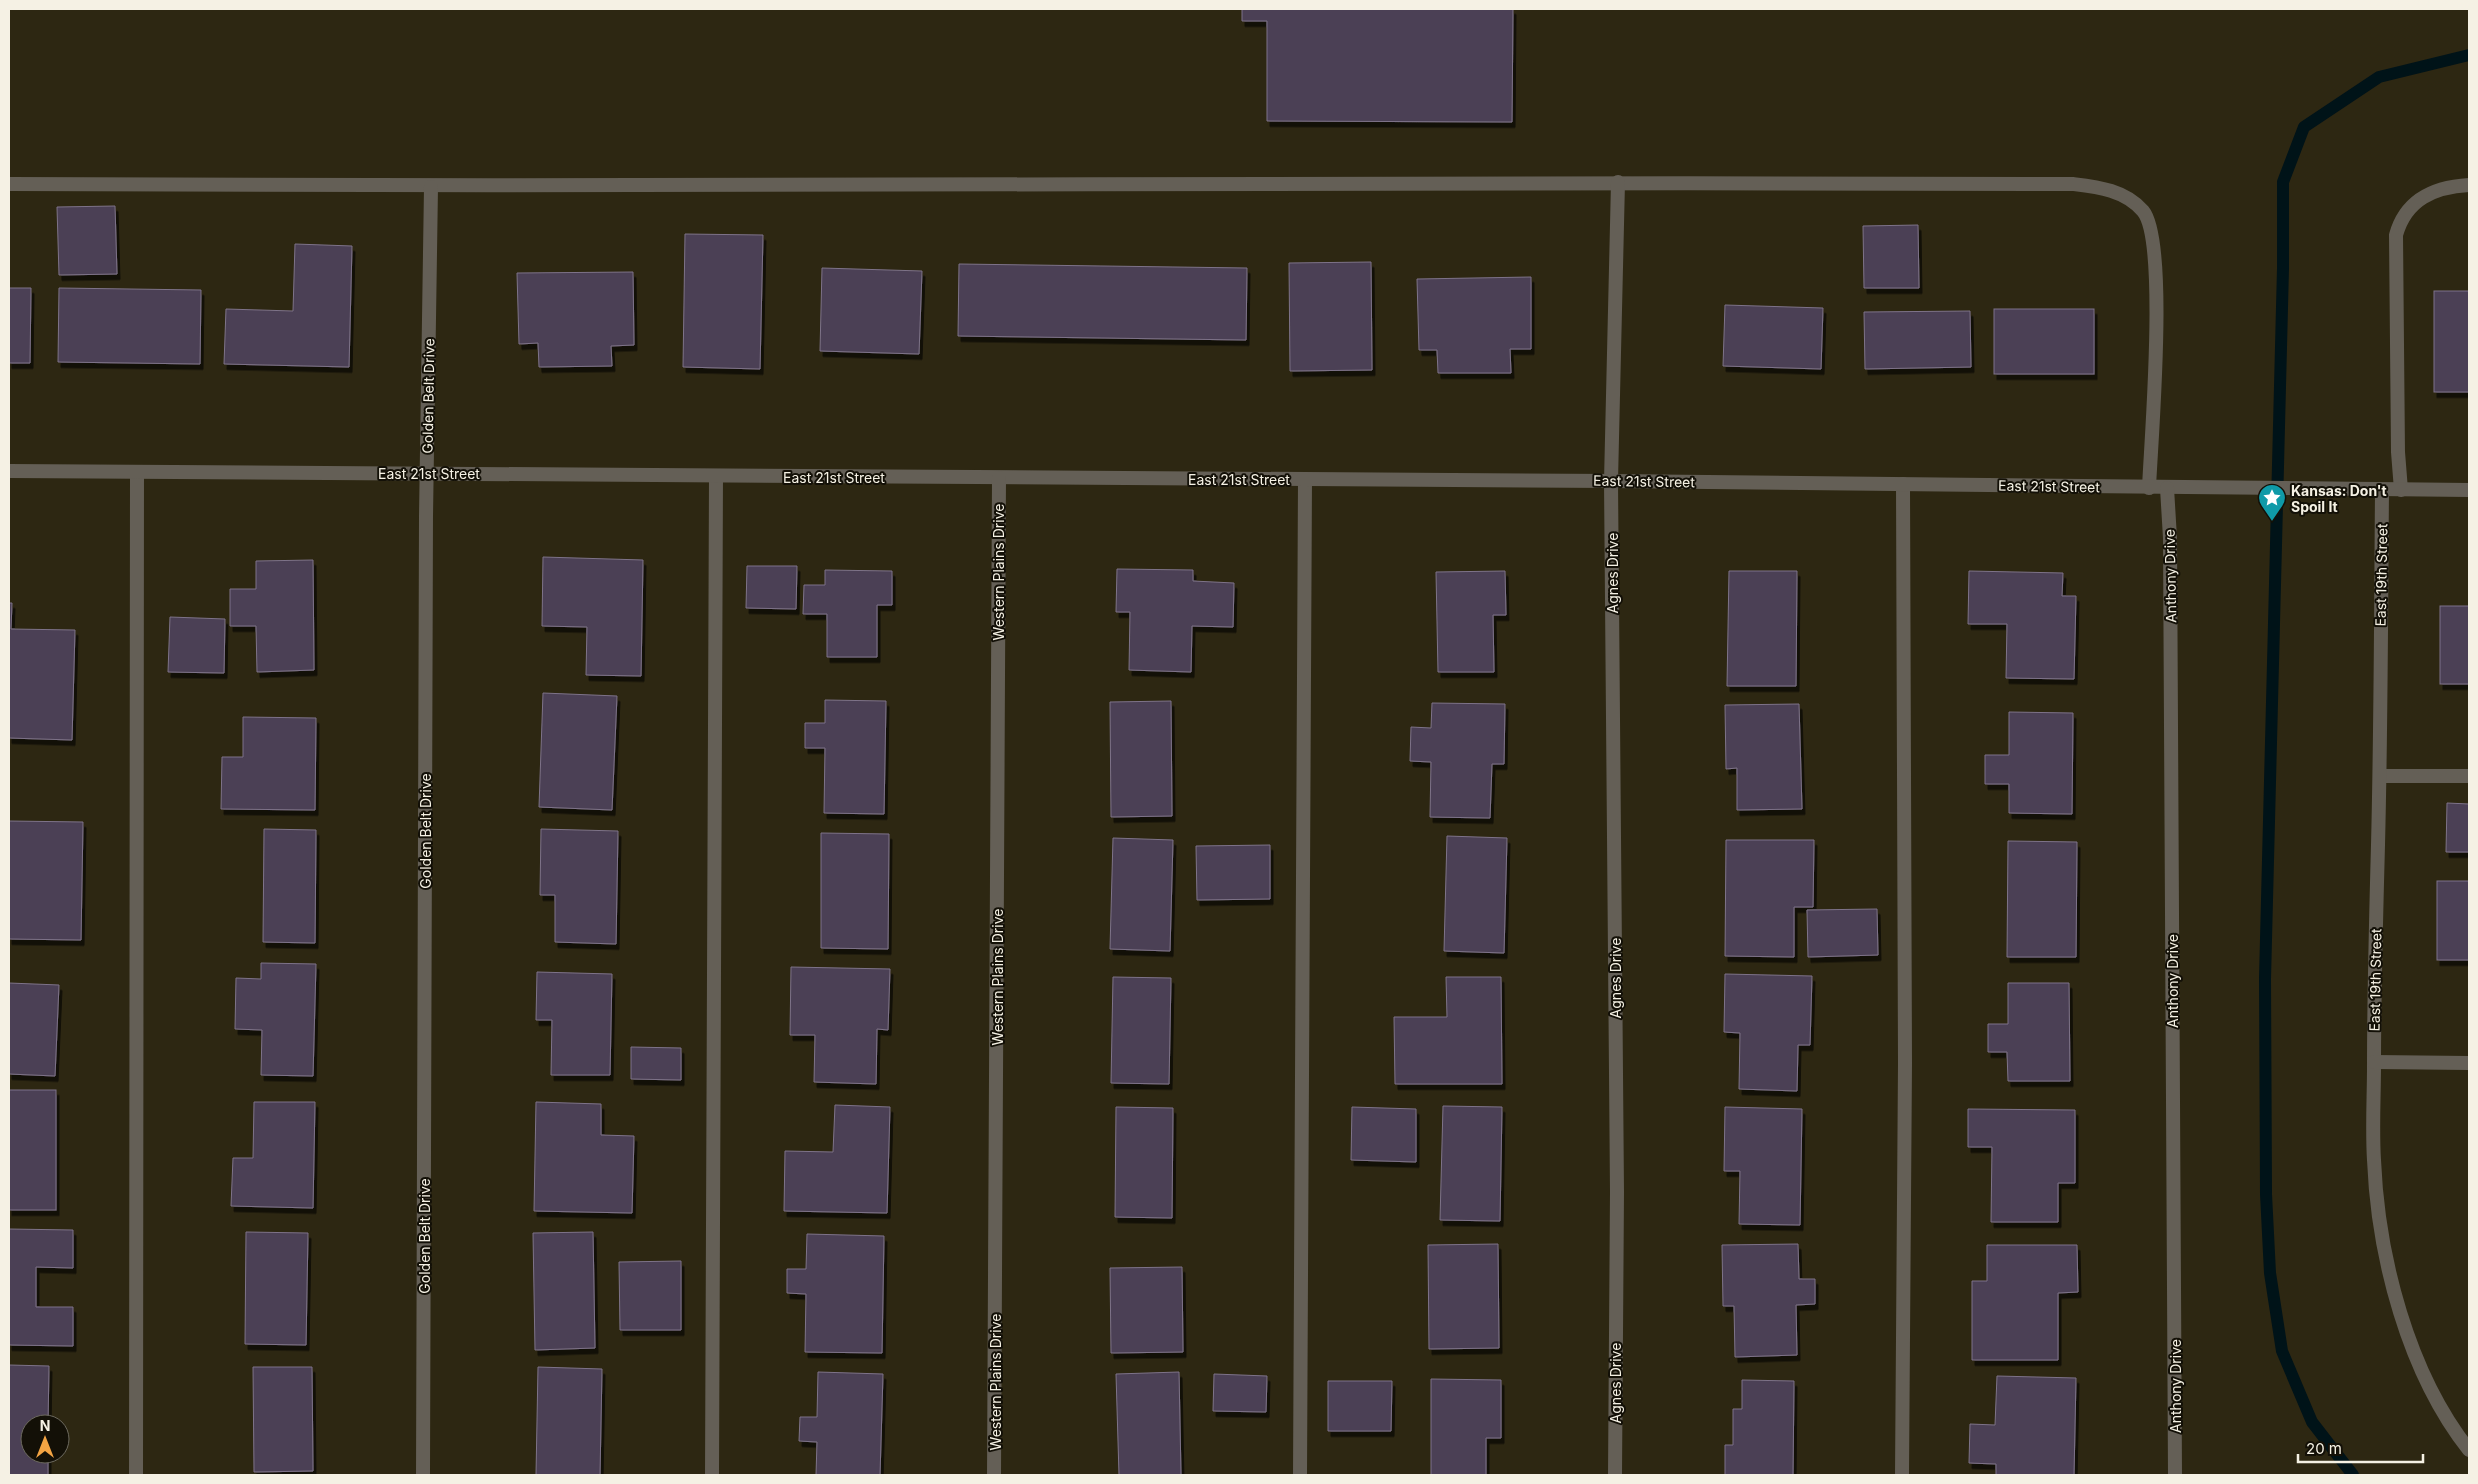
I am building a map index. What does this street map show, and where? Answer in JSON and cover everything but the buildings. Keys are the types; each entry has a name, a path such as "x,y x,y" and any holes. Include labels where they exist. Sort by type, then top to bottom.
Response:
{"street":[{"path":"9,184 431,187 1618,182 2073,184 2113,191 2129,198 2144,212 2151,227 2156,265 2149,488"},
{"name":"Agnes Drive","path":"1615,1475 1617,1192 1611,481 1618,182"},
{"path":"2401,490 2398,452 2396,235 2405,214 2420,196 2447,187 2469,185"},
{"name":"Golden Belt Drive","path":"424,1475 426,474 431,187"},
{"name":"East 21st Street","path":"9,471 1611,481 2469,490"},
{"path":"136,1475 137,472"},
{"path":"712,1475 716,476"},
{"name":"Western Plains Drive","path":"994,1475 998,478"},
{"path":"1300,1475 1305,479"},
{"path":"1902,1475 1905,1063 1904,484"},
{"name":"Anthony Drive","path":"2167,488 2170,538 2175,1475"},
{"name":"East 19th Street","path":"2382,490 2374,1160 2382,1242 2398,1305 2420,1366 2448,1420 2469,1450"},
{"path":"2380,776 2469,776"},
{"path":"2374,1062 2469,1063"}],"waterway":[{"path":"2353,1475 2312,1422 2282,1351 2270,1273 2266,1194 2265,979 2283,268 2283,182 2304,127 2379,77 2469,55"}],"place":[{"name":"Kansas: Don't Spoil It","path":"2272,522"}]}
